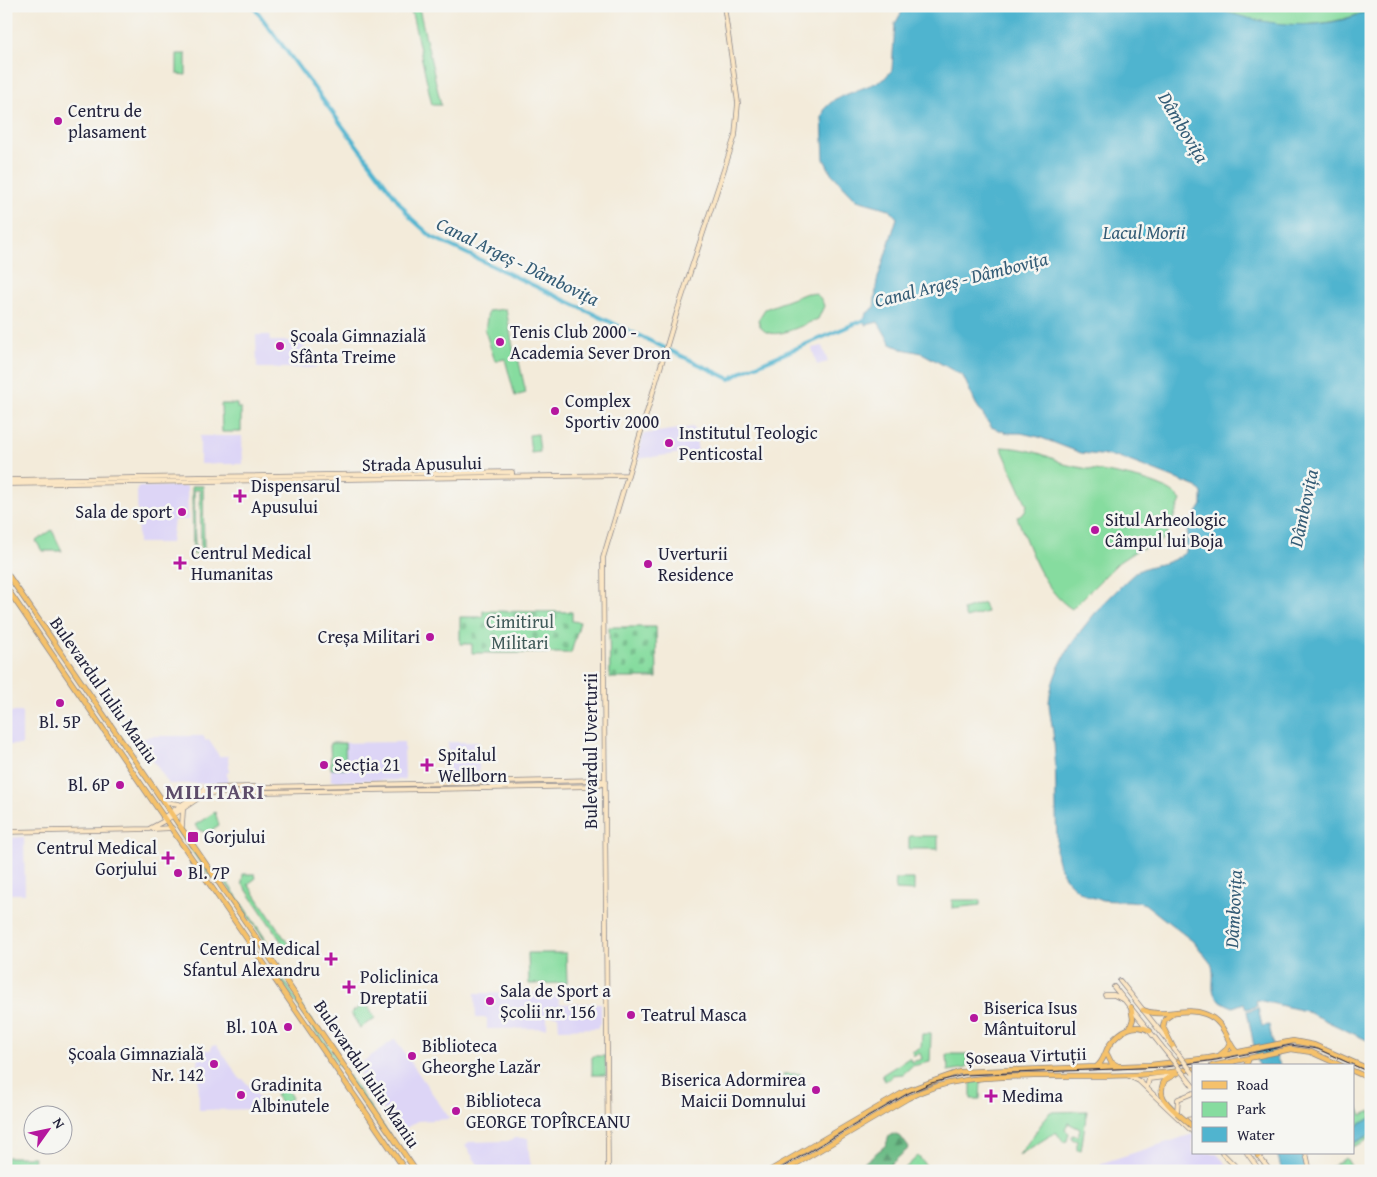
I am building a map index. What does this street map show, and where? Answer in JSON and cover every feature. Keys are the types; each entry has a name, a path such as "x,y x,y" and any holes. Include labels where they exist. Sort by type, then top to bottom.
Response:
{"main road":[{"name":"Bulevardul Uverturii","path":"608,1171 602,565 664,355 737,128 738,103 724,6"},
{"name":"Strada Apusului","path":"323,478 477,473 628,474"},
{"path":"477,473 482,477"},
{"name":"Strada Apusului","path":"6,484 22,482 199,479 482,477 512,474"},
{"name":"Strada Apusului","path":"6,480 22,482"},
{"name":"Bulevardul Iuliu Maniu","path":"6,572 182,826 416,1171"},
{"name":"Bulevardul Iuliu Maniu","path":"6,587 406,1171"},
{"path":"50,651 58,646"},
{"path":"110,738 118,733"},
{"path":"182,826 183,806 206,788 598,780 605,782"},
{"path":"148,829 206,793 598,786 605,782"},
{"path":"448,783 448,789"},
{"path":"379,784 379,790"},
{"path":"165,802 183,806"},
{"path":"6,832 172,828"},
{"path":"1120,981 1192,1072"},
{"path":"1114,986 1192,1085"},
{"path":"1105,996 1117,996 1127,1003"},
{"path":"1130,1028 1133,1019 1131,1007"},
{"path":"1143,1010 1154,1014 1196,1012 1207,1015 1226,1031 1234,1049 1239,1052"},
{"path":"1174,1014 1165,1019 1163,1027 1174,1049"},
{"path":"1096,1067 1110,1044 1130,1028 1139,1026 1150,1031"},
{"path":"1217,1056 1227,1049 1230,1041"},
{"name":"Șoseaua Virtuții","path":"768,1171 912,1088 959,1072 1119,1067 1182,1062 1277,1043 1297,1041 1314,1045 1371,1070"},
{"path":"1221,1064 1279,1051 1305,1051 1337,1064"},
{"path":"1106,1053 1111,1062 1119,1067"},
{"path":"1247,1064 1250,1057"},
{"name":"Șoseaua Virtuții","path":"784,1171 908,1098 939,1085 980,1078 1127,1075 1179,1072 1192,1069"},
{"path":"1354,1071 1371,1079"},
{"path":"1148,1089 1146,1084 1148,1079 1164,1077 1171,1072"},
{"path":"1179,1072 1166,1079 1161,1090 1164,1101 1192,1126"},
{"path":"1127,1075 1148,1089 1192,1131"},
{"path":"1177,1113 1178,1099 1192,1093"},
{"path":"1182,1122 1188,1118 1192,1119"},
{"path":"1223,1154 1240,1171"},
{"path":"1248,1154 1260,1171"},
{"path":"1257,1154 1270,1171"},
{"path":"1306,1154 1310,1171"}],"shaded area":[{"name":"Școala Gimnazială Sfânta Treime","path":"256,335 269,335 270,341 304,341 304,352 316,352 317,368 257,368"},
{"path":"822,346 828,362 817,365 812,348"},
{"name":"Institutul Teologic Penticostal","path":"694,427 698,451 637,459 644,434"},
{"path":"200,436 242,436 243,464 200,464"},
{"path":"187,486 188,520 174,520 171,543 138,543 137,487"},
{"path":"6,712 22,712 22,745 6,745"},
{"path":"151,736 203,736 206,741 209,740 219,756 228,756 229,772 226,774 228,783 169,784 139,740"},
{"path":"404,742 405,780 331,781 330,743"},
{"path":"448,742 479,742 479,778 448,778"},
{"path":"24,837 25,894 6,894 6,838"},
{"path":"475,993 558,994 559,1004 601,1003 601,1023 597,1028 559,1029 558,1016 547,1016 547,1028 487,1029 487,1018 476,1018"},
{"path":"395,1039 450,1119 417,1121 399,1133 355,1067"},
{"name":"Școala Gimnazială Nr. 142","path":"217,1045 240,1079 243,1079 262,1101 265,1109 199,1110 198,1050 211,1050 211,1046"},
{"path":"1192,1134 1192,1154 1217,1154 1233,1171 1092,1171 1102,1163"},
{"path":"515,1138 528,1138 532,1171 482,1171 465,1145 469,1142 508,1141"}],"green space":[{"path":"1211,6 1371,6 1371,9 1341,20 1291,25 1243,19"},
{"path":"419,8 441,105 432,105 411,9"},
{"path":"177,54 186,54 186,75 177,74"},
{"path":"807,293 816,295 823,303 824,306 818,319 775,334 762,328 758,320 765,309"},
{"name":"Tenis Club 2000 - Academia Sever Dron","path":"506,309 514,353 517,353 526,393 515,396 505,359 495,361 485,331 488,311"},
{"path":"221,404 237,404 237,408 241,408 241,432 222,432"},
{"path":"538,434 540,452 531,453 529,435"},
{"name":"Situl Arheologic Câmpul lui Boja","path":"1001,447 1026,450 1064,464 1144,480 1172,492 1181,500 1166,536 1156,545 1139,549 1119,562 1072,609 1053,591 1032,555 1017,517 1025,511 1027,505"},
{"path":"192,486 203,486 204,553 193,554","holes":["194,490 200,490 201,552 195,551"]},
{"path":"52,530 62,551 42,551 36,541"},
{"path":"984,603 987,612 966,618 963,610"},
{"name":"Cimitirul Militari","path":"483,611 572,612 572,621 580,622 571,653 472,653 472,644 460,644 460,617 483,617"},
{"path":"609,627 656,627 657,678 610,678"},
{"path":"330,743 345,743 346,769 331,769"},
{"path":"215,812 219,825 207,833 199,830 195,825"},
{"path":"176,824 213,878 211,879 174,825"},
{"path":"909,836 938,836 938,849 909,849"},
{"path":"243,874 255,874 256,878 248,884 291,948 285,947 242,883"},
{"path":"223,876 275,953 274,954 221,877"},
{"path":"896,879 914,879 914,891 895,890"},
{"path":"952,900 980,900 980,905 952,908"},
{"path":"528,953 566,953 567,983 529,984"},
{"path":"279,973 342,1065 339,1067 277,975"},
{"path":"366,1003 375,1018 360,1028 351,1013"},
{"path":"922,1034 931,1034 930,1062 912,1066 903,1074 891,1075 892,1077 885,1081 882,1075 909,1058 912,1062 922,1059 920,1053 914,1056 912,1052 921,1047"},
{"path":"947,1054 967,1054 967,1068 948,1071"},
{"path":"592,1056 605,1056 606,1075 592,1075"},
{"path":"783,1074 801,1074 802,1087 784,1087"},
{"path":"348,1075 390,1136 388,1138 346,1077"},
{"path":"981,1081 980,1099 971,1099 971,1082"},
{"path":"286,1087 292,1098 282,1105 275,1095"},
{"path":"1354,1100 1362,1115 1371,1111 1371,1138 1354,1146"},
{"path":"1087,1111 1081,1150 1077,1150 1077,1141 1072,1139 1072,1135 1078,1136 1080,1129 1068,1123 1065,1130 1069,1133 1067,1141 1063,1142 1056,1132 1019,1155 1050,1112"},
{"path":"893,1134 901,1137 909,1148 883,1171 854,1171 886,1145 889,1136"},
{"path":"918,1156 931,1171 902,1171"},
{"path":"6,1157 34,1157 34,1171 6,1171"},
{"path":"1346,1158 1354,1171 1324,1171"}],"water":[{"name":"Lacul Morii","path":"905,6 1211,6 1250,18 1291,24 1332,22 1352,17 1371,9 1371,1042 1305,1011 1258,1000 1256,1001 1257,1006 1246,1009 1244,1003 1233,1007 1224,1003 1214,994 1212,965 1195,943 1145,904 1103,900 1082,893 1066,879 1061,870 1056,850 1055,759 1049,706 1052,684 1069,648 1081,630 1123,584 1136,572 1173,560 1186,552 1188,527 1202,505 1202,493 1197,487 1119,457 1081,453 1039,437 1021,433 1007,433 991,427 976,404 963,376 922,353 902,349 891,344 878,322 866,325 863,321 867,313 874,308 877,281 897,218 889,209 857,200 831,173 824,159 822,117 825,108 835,99 883,80 892,70 895,24"},
{"path":"1258,1008 1262,1026 1269,1025 1275,1055 1280,1064 1258,1064 1247,1011"},
{"path":"1371,1118 1371,1134 1354,1143 1354,1127"},
{"path":"1277,1154 1302,1154 1306,1171 1282,1171"}],"waterway":[{"name":"Canal Argeș - Dâmbovița","path":"253,6 411,218 432,237 730,379 745,370 866,319"}],"tram line":[{"path":"776,1171 909,1093 931,1083 964,1075 1165,1067 1216,1060 1291,1045 1318,1049 1351,1064"},
{"path":"1354,1065 1371,1073"}],"place":[{"name":"Centru de plasament","path":"58,121"},
{"name":"Tenis Club 2000 - Academia Sever Dron","path":"500,342"},
{"name":"Școala Gimnazială Sfânta Treime","path":"280,346"},
{"name":"Complex Sportiv 2000","path":"555,411"},
{"name":"Institutul Teologic Penticostal","path":"669,443"},
{"name":"Dispensarul Apusului","path":"240,496"},
{"name":"Sala de sport","path":"182,512"},
{"name":"Situl Arheologic Câmpul lui Boja","path":"1095,530"},
{"name":"Centrul Medical Humanitas","path":"180,563"},
{"name":"Uverturii Residence","path":"648,564"},
{"name":"Creșa Militari","path":"430,637"},
{"name":"Bl. 5P","path":"60,703"},
{"name":"Secția 21","path":"324,765"},
{"name":"Spitalul Wellborn","path":"427,765"},
{"name":"Bl. 6P","path":"120,785"},
{"name":"Gorjului","path":"193,837"},
{"name":"Centrul Medical Gorjului","path":"168,858"},
{"name":"Bl. 7P","path":"178,873"},
{"name":"Centrul Medical Sfantul Alexandru","path":"331,959"},
{"name":"Policlinica Dreptatii","path":"349,987"},
{"name":"Sala de Sport a Școlii nr. 156","path":"490,1001"},
{"name":"Teatrul Masca","path":"631,1015"},
{"name":"Biserica Isus Mântuitorul","path":"974,1018"},
{"name":"Bl. 10A","path":"288,1027"},
{"name":"Biblioteca Gheorghe Lazăr","path":"412,1056"},
{"name":"Școala Gimnazială Nr. 142","path":"214,1064"},
{"name":"Biserica Adormirea Maicii Domnului","path":"816,1090"},
{"name":"Gradinita Albinutele","path":"241,1095"},
{"name":"Medima","path":"991,1096"},
{"name":"Biblioteca GEORGE TOPÎRCEANU","path":"456,1111"}],"district":[{"name":"MILITARI","path":"215,791"}],"water label":[{"name":"Dâmbovița","path":"1184,127"},
{"name":"Dâmbovița","path":"1303,508"},
{"name":"Dâmbovița","path":"1233,909"}]}
